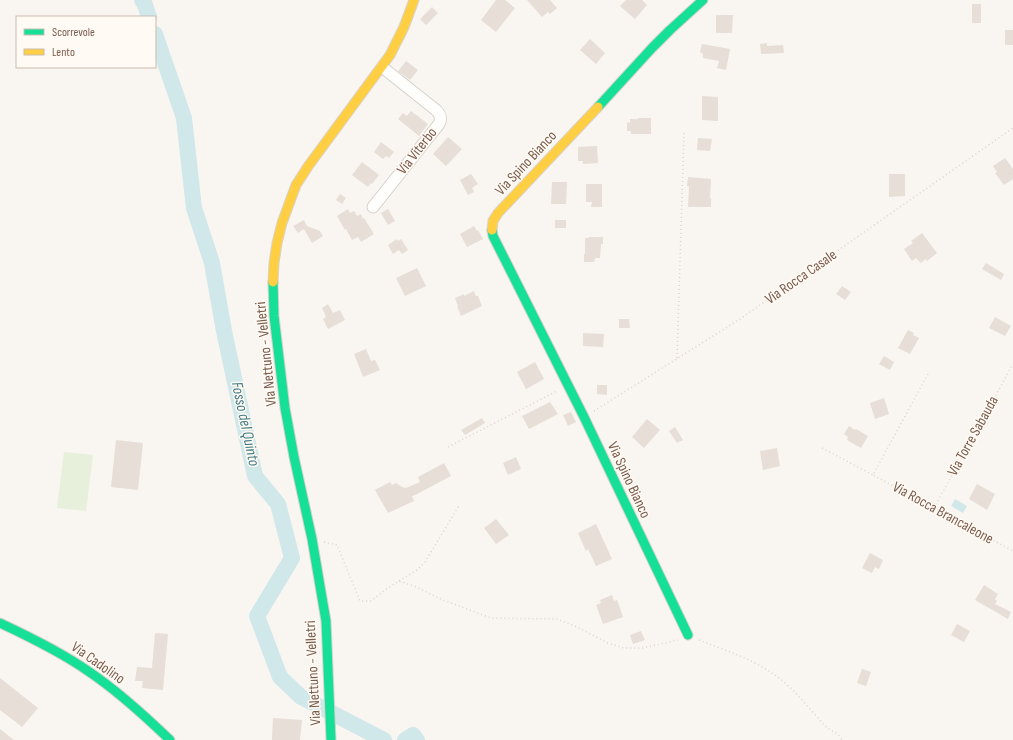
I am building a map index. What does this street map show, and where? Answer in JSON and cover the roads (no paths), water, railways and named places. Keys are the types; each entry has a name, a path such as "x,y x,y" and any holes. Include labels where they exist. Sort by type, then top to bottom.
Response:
{"street":[{"name":"Via Nettuno - Velletri","path":"331,740 326,621 312,539 287,418 276,335 273,282 276,250 283,218 296,185 393,50 402,33 414,0"},
{"name":"Via Spino Bianco","path":"688,635 584,417 491,230 492,222 498,213 652,48 703,0"},
{"name":"Via Viterbo","path":"373,207 438,124 440,119 440,114 436,110 382,67"},
{"name":"Via Cadolino","path":"0,623 47,646 96,676 119,694 170,740"}],"water":[{"path":"955,499 967,506 963,513 951,506"}],"waterway":[{"name":"Fosso del Quinto","path":"142,0 149,16"},
{"name":"Fosso del Quinto","path":"156,37 184,118 194,208 212,263 224,331 255,476 278,504 292,558 257,616 280,677 301,697 384,740"},
{"name":"Fosso del Quinto","path":"405,740 413,735 417,740"}]}
